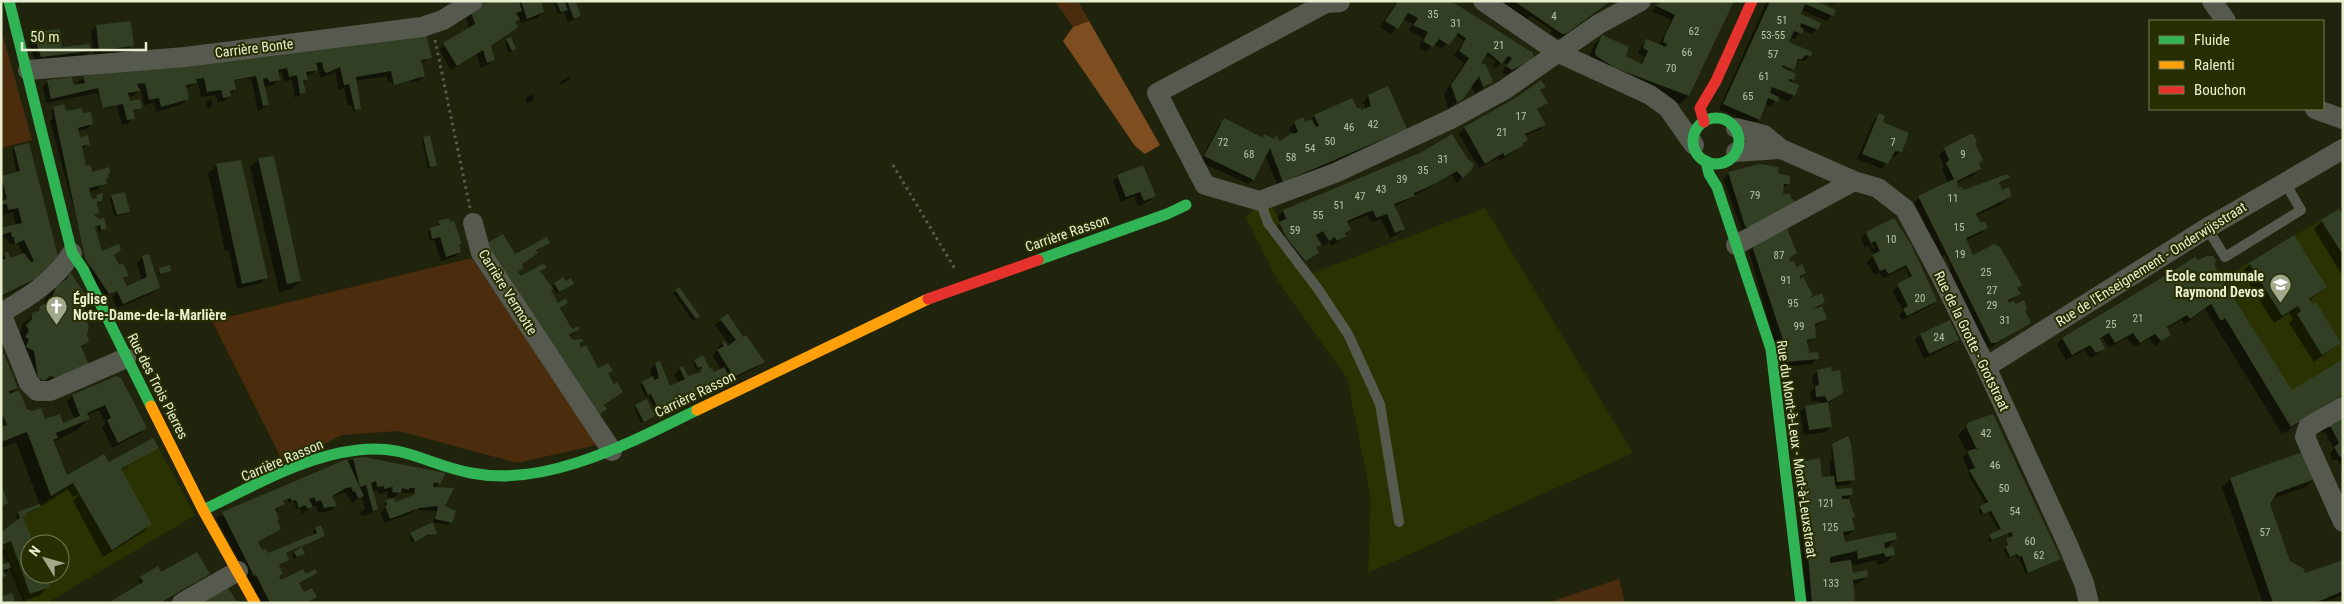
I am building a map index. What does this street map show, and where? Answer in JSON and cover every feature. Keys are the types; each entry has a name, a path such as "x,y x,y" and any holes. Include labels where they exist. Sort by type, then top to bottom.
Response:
{"street":[{"name":"Rue des Trois Pierres","path":"9,1 28,70 72,253 82,269 204,510 255,603"},
{"name":"Carrière Bonte","path":"28,70 214,54 432,25 474,1"},
{"path":"1483,1 1559,53 1650,95 1668,108 1707,121 1728,121 1736,128 1739,141 1730,157 1718,188"},
{"path":"1340,2 1326,3 1157,93 1205,185 1260,201 1335,173 1451,119 1504,90 1599,24 1641,1"},
{"path":"1694,145 1695,133 1707,121 1716,81 1752,1"},
{"path":"2212,1 2225,20"},
{"path":"1668,108 1694,145"},
{"path":"2318,110 2343,119"},
{"name":"Rue de la Grotte - Grotstraat","path":"1736,128 1764,135 1781,149 1854,181 1878,188 1905,209 1986,366 2084,583 2088,603"},
{"name":"Rue du Mont-à-Leux - Mont-à-Leuxstraat","path":"1694,145 1700,157 1706,162 1709,174 1718,188 1771,349 1801,603"},
{"name":"Rue de la Grotte - Grotstraat","path":"1730,157 1781,149"},
{"name":"Rue de l'Enseignement - Onderwijsstraat","path":"1986,366 2207,228 2343,149"},
{"path":"1706,162 1730,157"},
{"path":"1736,245 1854,181"},
{"name":"Carrière Rasson","path":"204,510 300,466 331,454 354,450 401,450 483,476 540,470 579,462 612,451 918,302 1167,214 1186,205"},
{"name":"Carrière Vermotte","path":"473,223 481,253 612,451"},
{"path":"72,253 63,267 44,285 1,313 29,383 36,391 50,391 126,358"},
{"path":"2343,407 2308,427 2304,437 2343,522"},
{"path":"182,603 238,571"}],"lane":[{"path":"2207,228 2225,256 2301,210 2286,183"},
{"path":"1260,201 1268,223 1318,289 1348,334 1380,404 1399,522"}],"path":[{"path":"432,25 473,223"},
{"path":"893,165 964,285"}],"shaded area":[{"path":"1055,1 1078,1 1089,21 1073,27"},
{"path":"1089,21 1160,145 1145,154 1135,146 1063,41 1073,27"},
{"path":"1,29 32,140 1,148"},
{"path":"1260,201 1274,209 1286,237 1307,275 1485,208 1633,453 1368,573 1371,498 1347,378 1279,283 1246,218"},
{"name":"Ecole communale Raymond Devos","path":"2339,209 2343,216 2343,395 2291,427 2207,288"},
{"path":"472,258 597,445 517,463 399,431 342,435 284,464 212,321"},
{"path":"153,438 195,515 47,603 26,603 1,541 6,530 20,518 18,512 39,504"},
{"path":"1619,579 1625,603 1547,603"}],"building":[{"path":"488,1 519,1 522,11 516,13 520,19 515,22 518,27 491,46 495,60 487,63 483,50 457,66 443,43 475,24 471,12"},
{"path":"521,1 541,1 544,12 527,19"},
{"path":"556,1 564,1 568,10 561,12"},
{"path":"567,1 576,3 581,15 574,19"},
{"path":"1398,1 1451,1 1533,53 1534,59 1512,70 1506,66 1512,58 1508,56 1502,64 1488,52 1481,63 1486,65 1493,82 1483,87 1479,76 1463,99 1457,102 1451,85 1469,58 1459,51 1466,38 1458,33 1449,45 1439,39 1433,47 1423,41 1428,32 1413,25 1418,18 1408,13 1398,29 1385,21"},
{"path":"1514,1 1611,1 1566,34 1562,34"},
{"path":"1665,1 1734,1 1689,96 1615,68 1596,56 1595,51 1602,35 1629,47 1626,56 1642,64 1648,51 1643,48 1646,39 1666,47 1667,44 1663,42 1675,15 1655,5"},
{"path":"1770,1 1815,1 1836,10 1833,16 1805,4 1801,14 1821,23 1818,30 1801,23 1800,27 1804,29 1802,34 1794,31 1789,42 1812,52 1811,56 1805,55 1802,59 1798,59 1794,70 1782,65 1782,67 1796,74 1794,80 1789,79 1789,81 1799,85 1795,96 1772,87 1770,93 1779,97 1778,102 1768,98 1760,120 1723,104"},
{"path":"131,21 134,46 99,50 96,25"},
{"path":"60,29 62,47 90,44 91,51 41,57 33,32"},
{"path":"426,34 432,58 421,60 425,76 394,85 391,71 356,77 361,109 355,110 349,84 344,85 340,67 327,73 324,71 322,62 316,63 318,70 306,72 308,80 303,81 306,92 300,94 297,75 289,77 287,68 278,70 280,80 270,82 267,78 263,79 269,105 263,106 256,76 234,80 236,90 230,91 231,96 223,98 221,90 207,92 204,78 196,79 197,83 186,85 189,99 161,107 159,98 149,100 145,83 137,84 140,91 128,93 130,101 140,99 142,108 133,110 135,119 127,120 123,104 103,108 98,88 51,99 47,80 72,77 74,85 85,83 83,76"},
{"path":"511,37 516,49 512,51 506,39"},
{"path":"1541,80 1546,87 1540,90 1548,103 1537,109 1546,125 1525,134 1528,140 1523,143 1524,145 1505,156 1503,153 1485,164 1464,127 1517,97"},
{"path":"1388,86 1407,129 1283,182 1270,148 1254,180 1204,156 1224,118 1263,138 1264,134 1274,139 1276,135 1280,141 1293,132 1293,134 1298,132 1294,122 1303,117 1305,122 1312,119 1316,127 1319,126 1314,115 1352,98 1357,108 1361,108 1361,110 1371,106 1368,95"},
{"path":"64,104 66,111 82,108 83,113 91,112 93,124 78,128 80,137 88,135 90,145 82,146 86,166 91,165 92,172 109,167 109,178 106,178 107,184 89,188 92,199 97,198 96,195 103,193 102,201 97,202 99,213 94,215 99,219 104,218 107,229 101,230 100,225 95,227 102,251 119,244 121,250 114,255 119,265 123,263 129,276 123,278 127,286 147,277 142,256 149,254 160,288 123,304 117,291 109,294 85,258 53,107"},
{"path":"1879,113 1885,116 1883,122 1909,133 1902,152 1895,151 1888,164 1862,154"},
{"path":"1452,134 1467,158 1474,164 1472,169 1463,178 1457,171 1435,184 1414,193 1415,196 1394,204 1405,229 1395,233 1387,214 1376,218 1373,210 1347,221 1351,230 1345,233 1347,236 1337,241 1335,237 1329,241 1323,231 1316,235 1321,245 1316,247 1319,253 1305,261 1286,237 1279,222 1286,219 1283,210 1422,152"},
{"path":"1970,134 1974,135 1977,142 1975,144 1983,160 1979,163 1981,169 1957,181 1958,188 1961,187 1964,190 2007,174 2010,177 1999,183 2002,190 2009,187 2012,196 1976,214 1980,222 1985,222 1988,228 1966,238 1973,255 1994,244 2000,247 2022,285 2017,288 2021,294 2008,300 2009,303 2014,301 2016,304 2024,300 2027,308 2025,310 2031,323 1996,343 1991,343 1918,196 1954,179 1946,163 1949,160 1944,148"},
{"path":"430,135 437,166 430,167 423,137"},
{"path":"29,143 58,256 41,276 1,296 1,261 6,258 4,253 8,252 11,258 24,253 31,262 34,261 24,240 15,244 11,232 1,235 1,228 22,223 18,208 8,210 7,204 1,205 1,201 7,199 1,176 20,171 14,147"},
{"path":"274,156 301,281 287,284 258,158"},
{"path":"241,160 268,278 242,284 216,164"},
{"path":"1759,164 1779,167 1778,173 1790,176 1790,184 1784,184 1783,194 1790,194 1791,198 1796,202 1749,228 1745,226 1728,172"},
{"path":"1143,165 1156,196 1144,201 1140,192 1126,197 1117,175"},
{"path":"125,192 130,212 117,215 111,195"},
{"path":"2339,209 2343,216 2343,255 2321,220"},
{"path":"449,218 450,222 454,221 462,244 459,245 461,252 446,257 440,237 432,239 430,228 440,225 438,221"},
{"path":"1894,218 1912,246 1937,301 1907,316 1903,309 1908,306 1897,284 1912,276 1906,265 1889,274 1885,269 1880,271 1872,255 1880,251 1875,241 1871,243 1866,232"},
{"path":"1787,228 1797,253 1789,258 1790,262 1794,260 1796,267 1802,264 1806,273 1800,276 1800,279 1803,277 1813,295 1808,299 1822,293 1825,302 1812,310 1822,306 1827,319 1815,324 1816,338 1807,340 1809,353 1818,352 1819,359 1786,362 1783,340 1753,249 1754,245"},
{"path":"503,234 515,254 547,237 550,243 536,250 538,253 522,264 524,268 518,272 521,276 544,263 547,268 540,271 553,288 551,290 558,303 565,298 568,303 560,308 572,329 578,326 580,329 569,335 573,340 582,339 583,341 579,344 581,348 586,345 598,368 608,363 613,371 608,373 614,384 617,382 623,392 604,405 607,409 595,418 484,245"},
{"path":"2294,235 2327,287 2309,299 2312,304 2316,302 2341,343 2322,355 2297,314 2301,311 2298,306 2282,316 2249,263"},
{"path":"2207,256 2213,256 2216,260 2217,271 2292,390 2343,359 2343,395 2291,427 2225,318 2221,321 2211,304 2190,319 2187,315 2167,327 2171,335 2161,341 2155,334 2140,343 2133,333 2115,343 2109,333 2100,338 2105,349 2096,353 2090,345 2072,355 2062,338 2195,257 2198,260"},
{"path":"170,265 171,271 160,274 159,268"},
{"name":"Église Notre-Dame-de-la-Marlière","path":"70,272 88,298 84,310 85,315 83,315 89,327 87,334 89,342 81,346 89,366 58,379 51,376 44,381 38,378 34,351 26,347 29,339 25,337 29,331 26,325 32,319 32,313 39,311 40,306 51,300 57,285 67,279"},
{"path":"563,277 566,281 571,278 574,284 559,292 554,283"},
{"path":"679,287 700,316 696,319 675,290"},
{"path":"728,314 743,337 746,335 765,362 734,377 717,350 724,346 722,343 724,341 728,346 736,340 720,319"},
{"path":"1950,320 1959,340 1929,354 1920,334"},
{"path":"4,354 18,388 9,391 10,394 19,390 27,409 32,411 41,408 45,419 60,414 63,423 80,416 72,395 116,376 121,378 147,428 118,443 107,420 111,418 105,405 87,413 90,419 56,433 58,438 53,440 67,475 104,454 109,462 153,438 159,448 121,469 152,524 112,550 73,483 51,496 27,432 1,442 1,427 7,425 1,411 1,356"},
{"path":"703,355 710,369 712,368 714,372 724,367 731,379 660,413 651,394 648,395 642,382 653,376 654,380 659,378 655,363 660,361 670,386 685,379 679,367 683,366 688,376 701,372 702,366 698,368 694,360"},
{"path":"1831,367 1832,371 1840,370 1843,393 1828,402 1825,396 1816,397 1815,386 1819,385 1817,370"},
{"path":"647,399 655,416 644,422 635,405"},
{"path":"1828,402 1832,427 1809,430 1805,406"},
{"path":"1993,414 2061,559 2028,573 2022,556 2019,557 2017,554 2010,557 2005,546 2008,545 2006,539 2013,536 2011,532 1992,540 1989,535 2001,529 1991,511 1983,514 1980,506 1988,502 1969,470 1975,468 1967,451 1979,448 1976,448 1966,426 1969,422"},
{"path":"2343,415 2343,455 2340,457 2334,447 2339,443 2331,427 2325,427"},
{"path":"1848,436 1851,443 1855,480 1837,482 1832,444"},
{"path":"2305,451 2315,479 2277,493 2270,504 2290,561 2303,568 2305,573 2343,560 2343,591 2315,603 2273,603 2230,478"},
{"path":"364,457 446,473 440,484 434,482 433,487 454,488 445,506 456,511 452,523 435,519 438,506 419,508 390,519 385,506 387,505 386,500 395,498 395,502 414,495 415,488 409,488 409,490 402,488 401,493 392,492 393,487 384,489 384,486 377,487 376,481 371,483 378,509 373,511 366,485 360,487 353,458"},
{"path":"1820,458 1822,477 1834,476 1836,489 1852,488 1853,495 1842,496 1842,499 1849,499 1855,517 1852,518 1855,530 1843,532 1845,542 1895,532 1897,539 1884,543 1885,549 1893,546 1895,555 1886,557 1884,553 1858,559 1857,551 1830,557 1830,563 1851,560 1853,573 1867,570 1868,577 1853,580 1855,603 1812,603 1800,462"},
{"path":"347,459 364,496 358,498 351,487 332,496 337,506 324,508 321,500 316,502 314,497 309,499 313,507 308,509 305,505 299,508 296,500 292,501 290,498 283,501 285,504 275,509 281,529 258,542 262,550 266,549 268,553 317,533 315,528 321,525 325,536 286,553 289,560 279,565 283,574 279,576 281,580 303,569 306,574 315,569 317,573 299,583 304,592 312,588 317,597 307,603 270,603 256,575 254,576 222,512"},
{"path":"3,489 8,503 1,506 1,490"},
{"path":"39,504 41,507 26,513 27,515 23,517 30,534 20,534 20,566 11,541 2,545 4,549 1,550 1,532 20,518 18,512"},
{"path":"433,522 437,534 428,535 415,542 410,533"},
{"path":"302,547 305,554 297,557 294,552"},
{"path":"197,552 210,574 161,603 108,603 143,582 140,577 158,566 161,572"},
{"path":"9,562 11,568 3,570 6,576 1,578 1,565"},
{"path":"26,584 49,584 50,587 30,594"},
{"path":"228,588 238,603 203,603 205,601"},
{"path":"12,593 15,603 1,603 1,597"}],"traffic: fast":[{"path":"9,1 72,253 83,269 151,406"},
{"path":"1716,118 1729,122 1735,128 1739,141 1735,154 1729,160 1716,164 1703,160 1697,154 1693,141 1697,128 1703,122 1716,118"},
{"path":"1706,161 1709,174 1717,187 1771,349 1801,603"},
{"path":"1038,260 1167,214 1186,205"},
{"path":"203,510 259,482 298,466 338,453 358,450 389,450 416,456 471,473 500,476 529,474 559,468 617,448 697,410"}],"traffic: slow":[{"path":"697,410 928,299"},
{"path":"151,406 203,510 255,603"}],"traffic: jam":[{"path":"1704,122 1700,108 1716,81 1752,1"},
{"path":"928,299 1038,260"}],"place":[{"name":"Ecole communale Raymond Devos","path":"2280,303"},
{"name":"Église Notre-Dame-de-la-Marlière","path":"57,326"}]}
